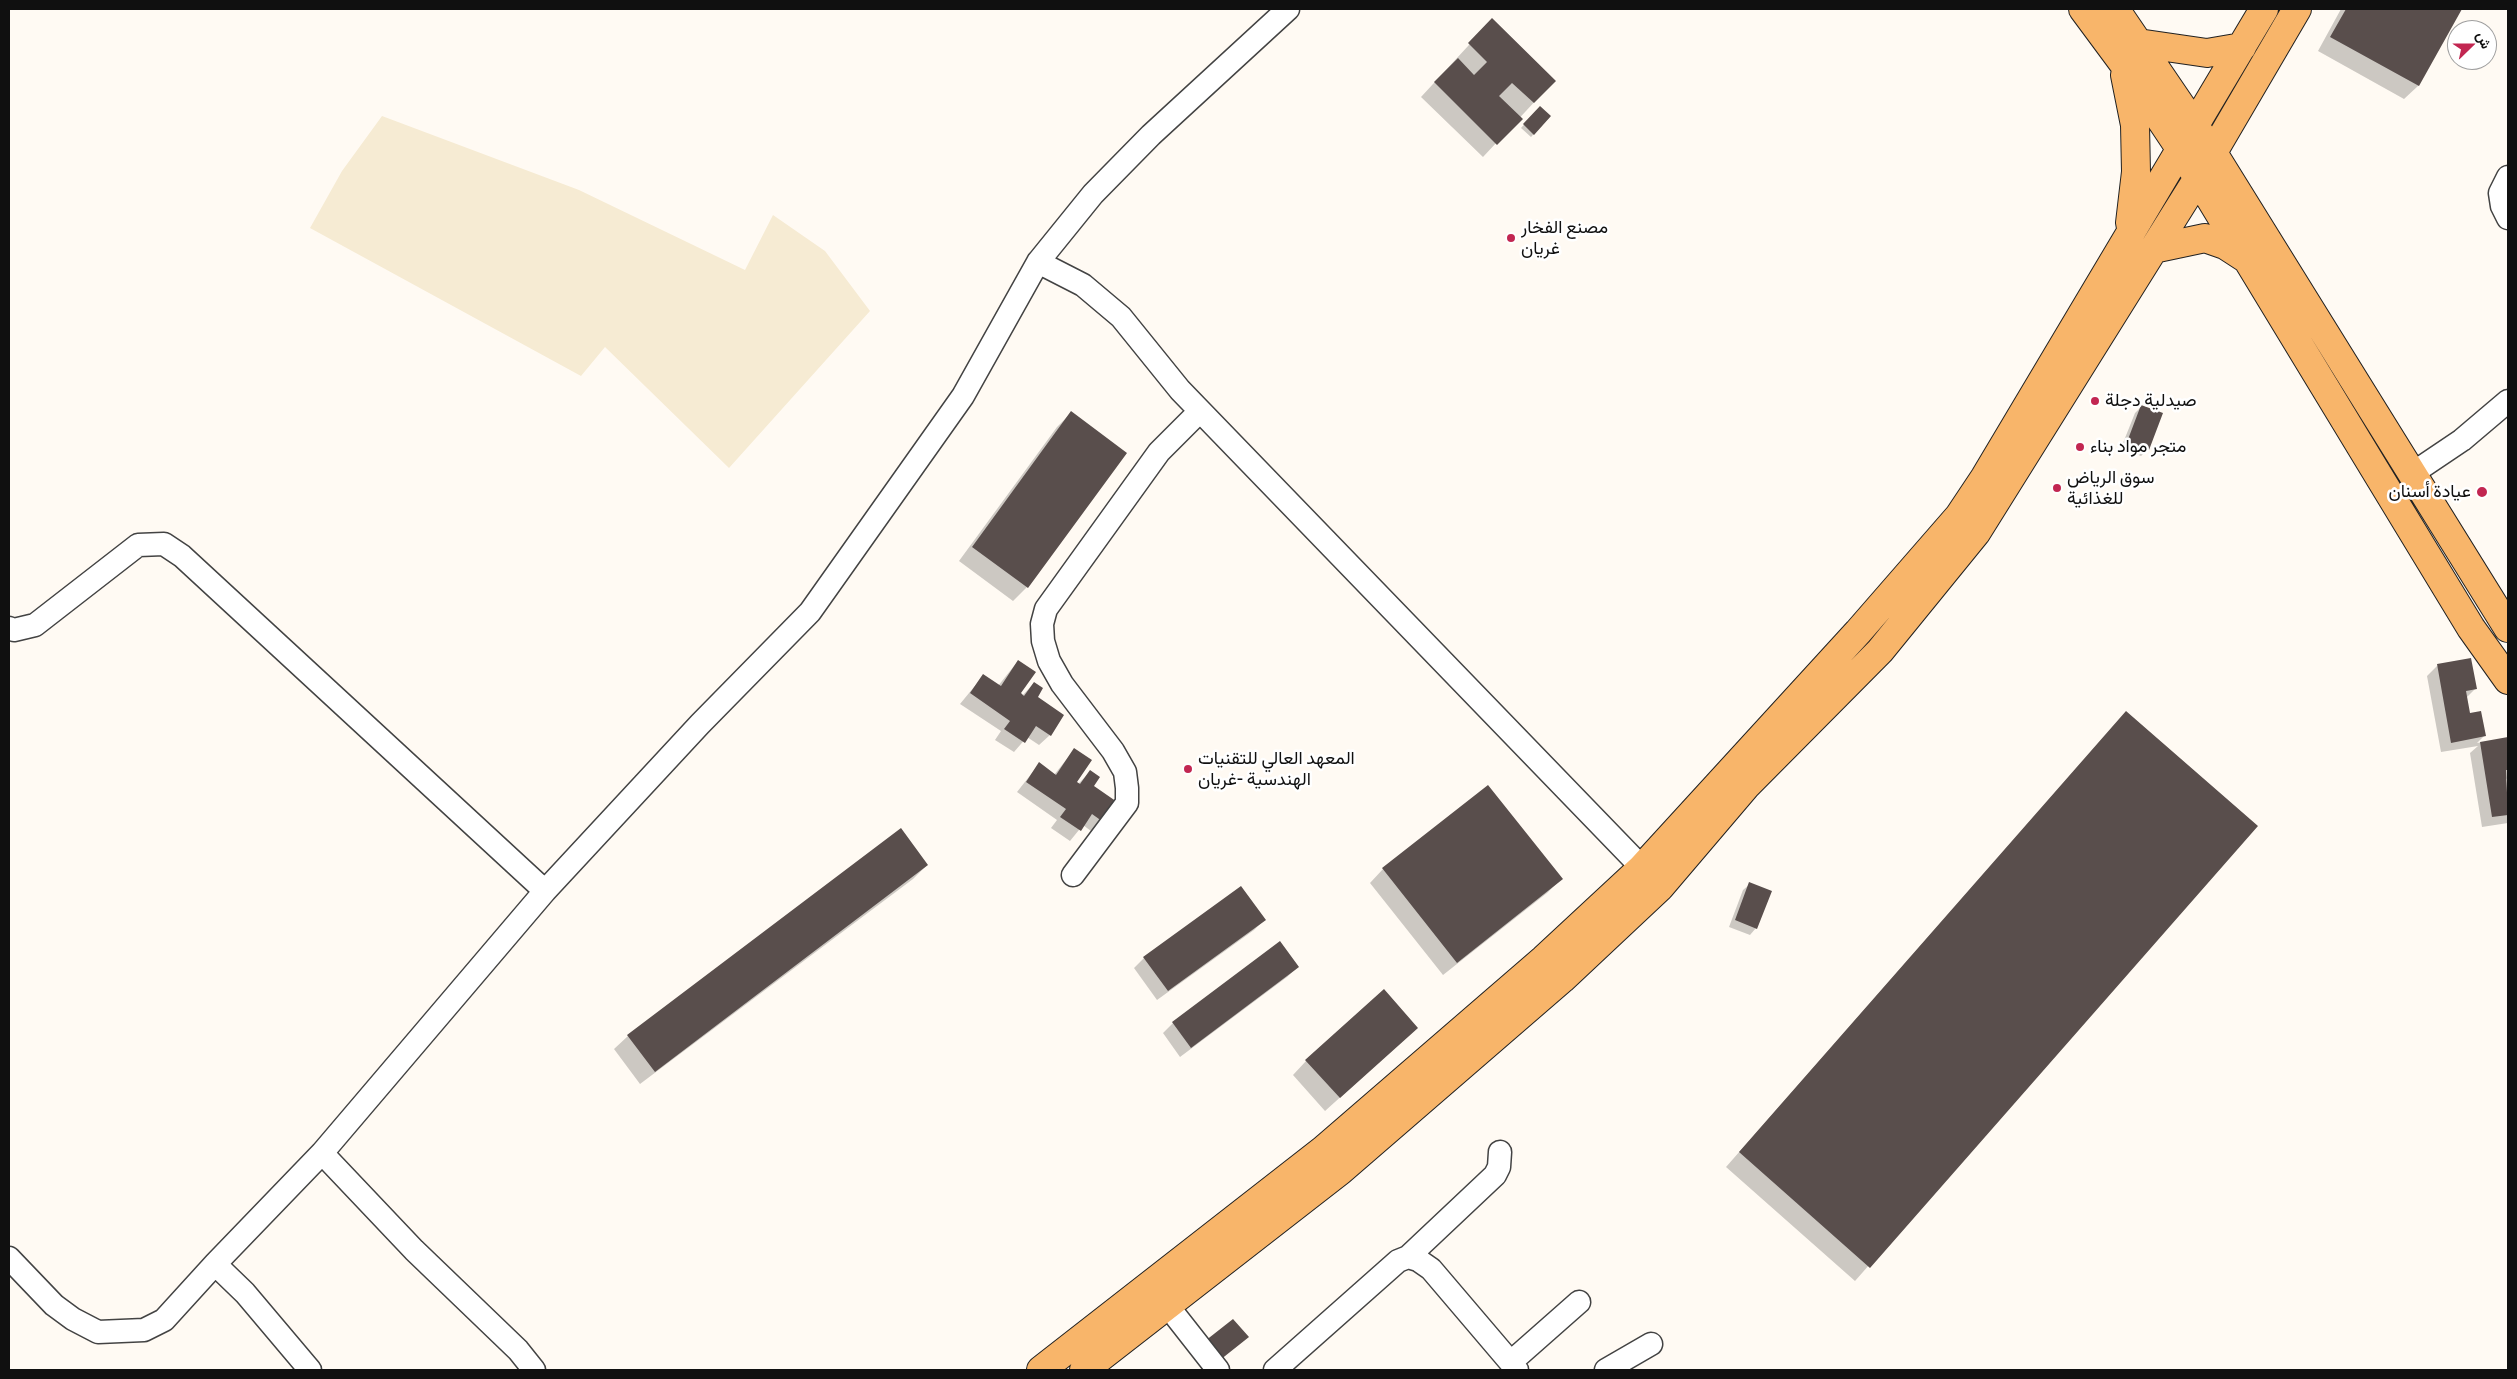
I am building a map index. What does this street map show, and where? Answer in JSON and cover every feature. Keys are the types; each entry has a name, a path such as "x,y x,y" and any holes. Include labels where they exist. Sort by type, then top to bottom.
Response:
{"main road":[{"path":"2083,9 2131,53 2206,52 2242,48"},
{"path":"2115,9 2131,53 2187,137 2198,178 2471,628 2508,680"},
{"path":"1967,524 1985,477 2129,232 2264,9"},
{"path":"1041,1370 1340,1171 1562,979 1660,887 1739,779 1858,632 1967,524 2153,249 2213,153 2297,9"},
{"path":"2129,232 2136,172 2131,53"},
{"path":"2187,137 2213,153 2508,628"},
{"path":"2153,249 2205,238 2225,245 2247,259"},
{"path":"1084,1370 1167,1305 1196,1266 1323,1150 1544,959 1739,779"}],"street":[{"path":"9,1258 54,1305 73,1319 98,1332 144,1330 164,1320 322,1153 545,891 700,724 810,612 963,396 1038,262 1100,188 1151,136 1288,9"},
{"path":"2508,177 2500,193 2502,206 2508,218"},
{"path":"1038,262 1083,285 1121,317 1180,390 1660,887"},
{"path":"2413,473 2462,440 2508,401"},
{"path":"1073,875 1127,803 1127,788 1125,772 1113,751 1062,684 1049,661 1043,641 1042,624 1046,610 1159,452 1200,411"},
{"path":"9,628 14,630 35,625 138,545 164,544 182,556 545,891"},
{"path":"1275,1370 1398,1261 1408,1257 1495,1176 1499,1167 1500,1152"},
{"path":"322,1153 414,1250 518,1350 534,1370"},
{"path":"1408,1257 1418,1260 1431,1269 1514,1366 1579,1302"},
{"path":"215,1264 245,1293 310,1370"},
{"path":"1167,1305 1218,1370"},
{"path":"1606,1370 1651,1344"}],"shaded area":[{"path":"382,116 579,190 745,270 773,215 825,251 870,311 729,468 605,347 581,376 310,228 342,171"}],"building":[{"path":"2346,9 2462,9 2456,20 2447,20 2447,36 2419,86 2330,37"},
{"path":"1492,18 1556,81 1534,103 1512,83 1499,96 1523,119 1497,145 1434,82 1458,58 1474,75 1487,62 1468,43"},
{"path":"1540,106 1551,116 1534,135 1523,124"},
{"path":"2141,405 2163,413 2149,450 2127,442"},
{"path":"1071,411 1127,453 1028,588 972,547"},
{"path":"2471,658 2477,689 2466,691 2470,713 2481,711 2486,736 2451,743 2437,664"},
{"path":"1018,660 1036,672 1021,693 1024,696 1034,682 1043,688 1038,697 1064,715 1051,736 1036,726 1025,743 1004,729 1010,721 970,693 983,674 1001,686"},
{"path":"2126,711 2258,826 1870,1268 1739,1152"},
{"path":"2508,737 2508,770 2506,770 2508,815 2492,817 2480,742"},
{"path":"1074,748 1092,760 1077,782 1080,784 1090,770 1100,777 1094,786 1120,804 1106,824 1092,814 1081,831 1060,817 1066,809 1026,782 1039,762 1056,775"},
{"path":"1488,785 1563,879 1457,963 1382,868"},
{"path":"901,828 928,865 655,1072 627,1035"},
{"path":"1749,882 1772,891 1757,929 1735,920"},
{"path":"1241,886 1266,920 1168,991 1143,957"},
{"path":"1280,941 1299,967 1191,1048 1172,1022"},
{"path":"1384,989 1418,1028 1340,1098 1305,1060"},
{"path":"1233,1319 1249,1337 1220,1360 1205,1341"}],"place":[{"name":"مصنع الفخار غريان","path":"1511,238"},
{"name":"صيدلية دجلة","path":"2095,401"},
{"name":"متجر مواد بناء","path":"2080,447"},
{"name":"سوق الرياض للغذائية","path":"2057,488"},
{"name":"عيادة أسنان","path":"2482,492"},
{"name":"المعهد العالي للتقنيات الهندسية -غريان","path":"1188,769"}]}
